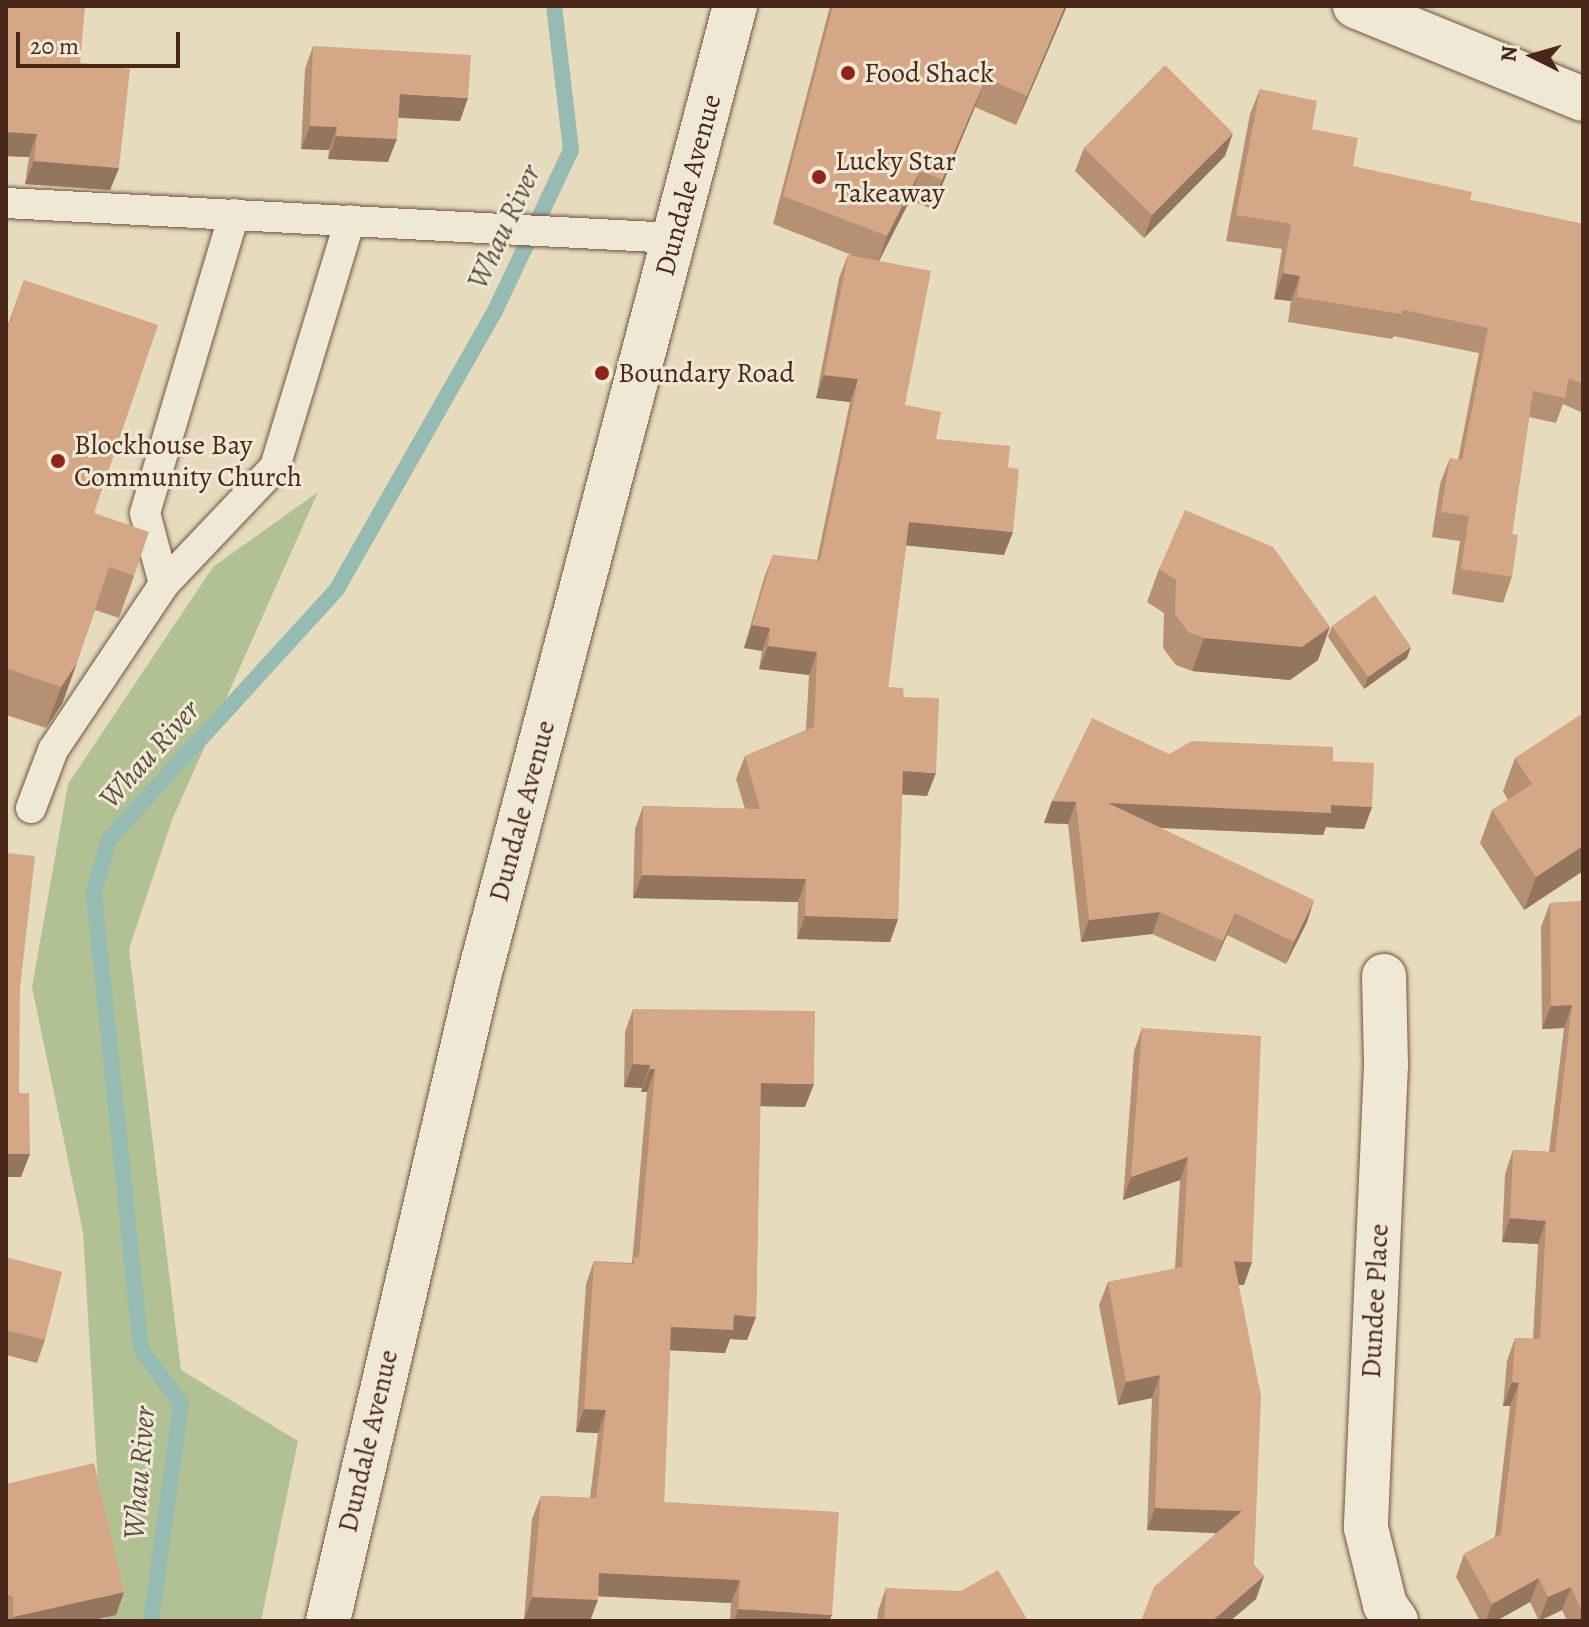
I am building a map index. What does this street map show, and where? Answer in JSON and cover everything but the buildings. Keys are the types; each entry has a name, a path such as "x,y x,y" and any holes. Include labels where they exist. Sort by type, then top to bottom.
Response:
{"street":[{"name":"Dundale Avenue","path":"328,1621 478,980 735,6"},
{"path":"1355,6 1583,99"},
{"name":"Dundee Place","path":"1384,976 1386,1065 1366,1528 1385,1605 1396,1621"}],"lane":[{"path":"6,203 674,238"},
{"path":"164,584 145,513 234,214"},
{"path":"31,808 53,750 164,584 275,467 350,220"}],"green space":[{"path":"318,492 172,820 129,949 181,1370 298,1441 261,1621 106,1621 83,1232 32,987 68,784 213,567"}],"waterway":[{"name":"Whau River","path":"151,1621 181,1404 141,1349 94,892 109,839 337,589 494,313 571,150 554,6"}],"place":[{"name":"Food Shack","path":"848,73"},
{"name":"Lucky Star Takeaway","path":"819,177"},
{"name":"Boundary Road","path":"602,373"},
{"name":"Blockhouse Bay Community Church","path":"58,461"}]}
